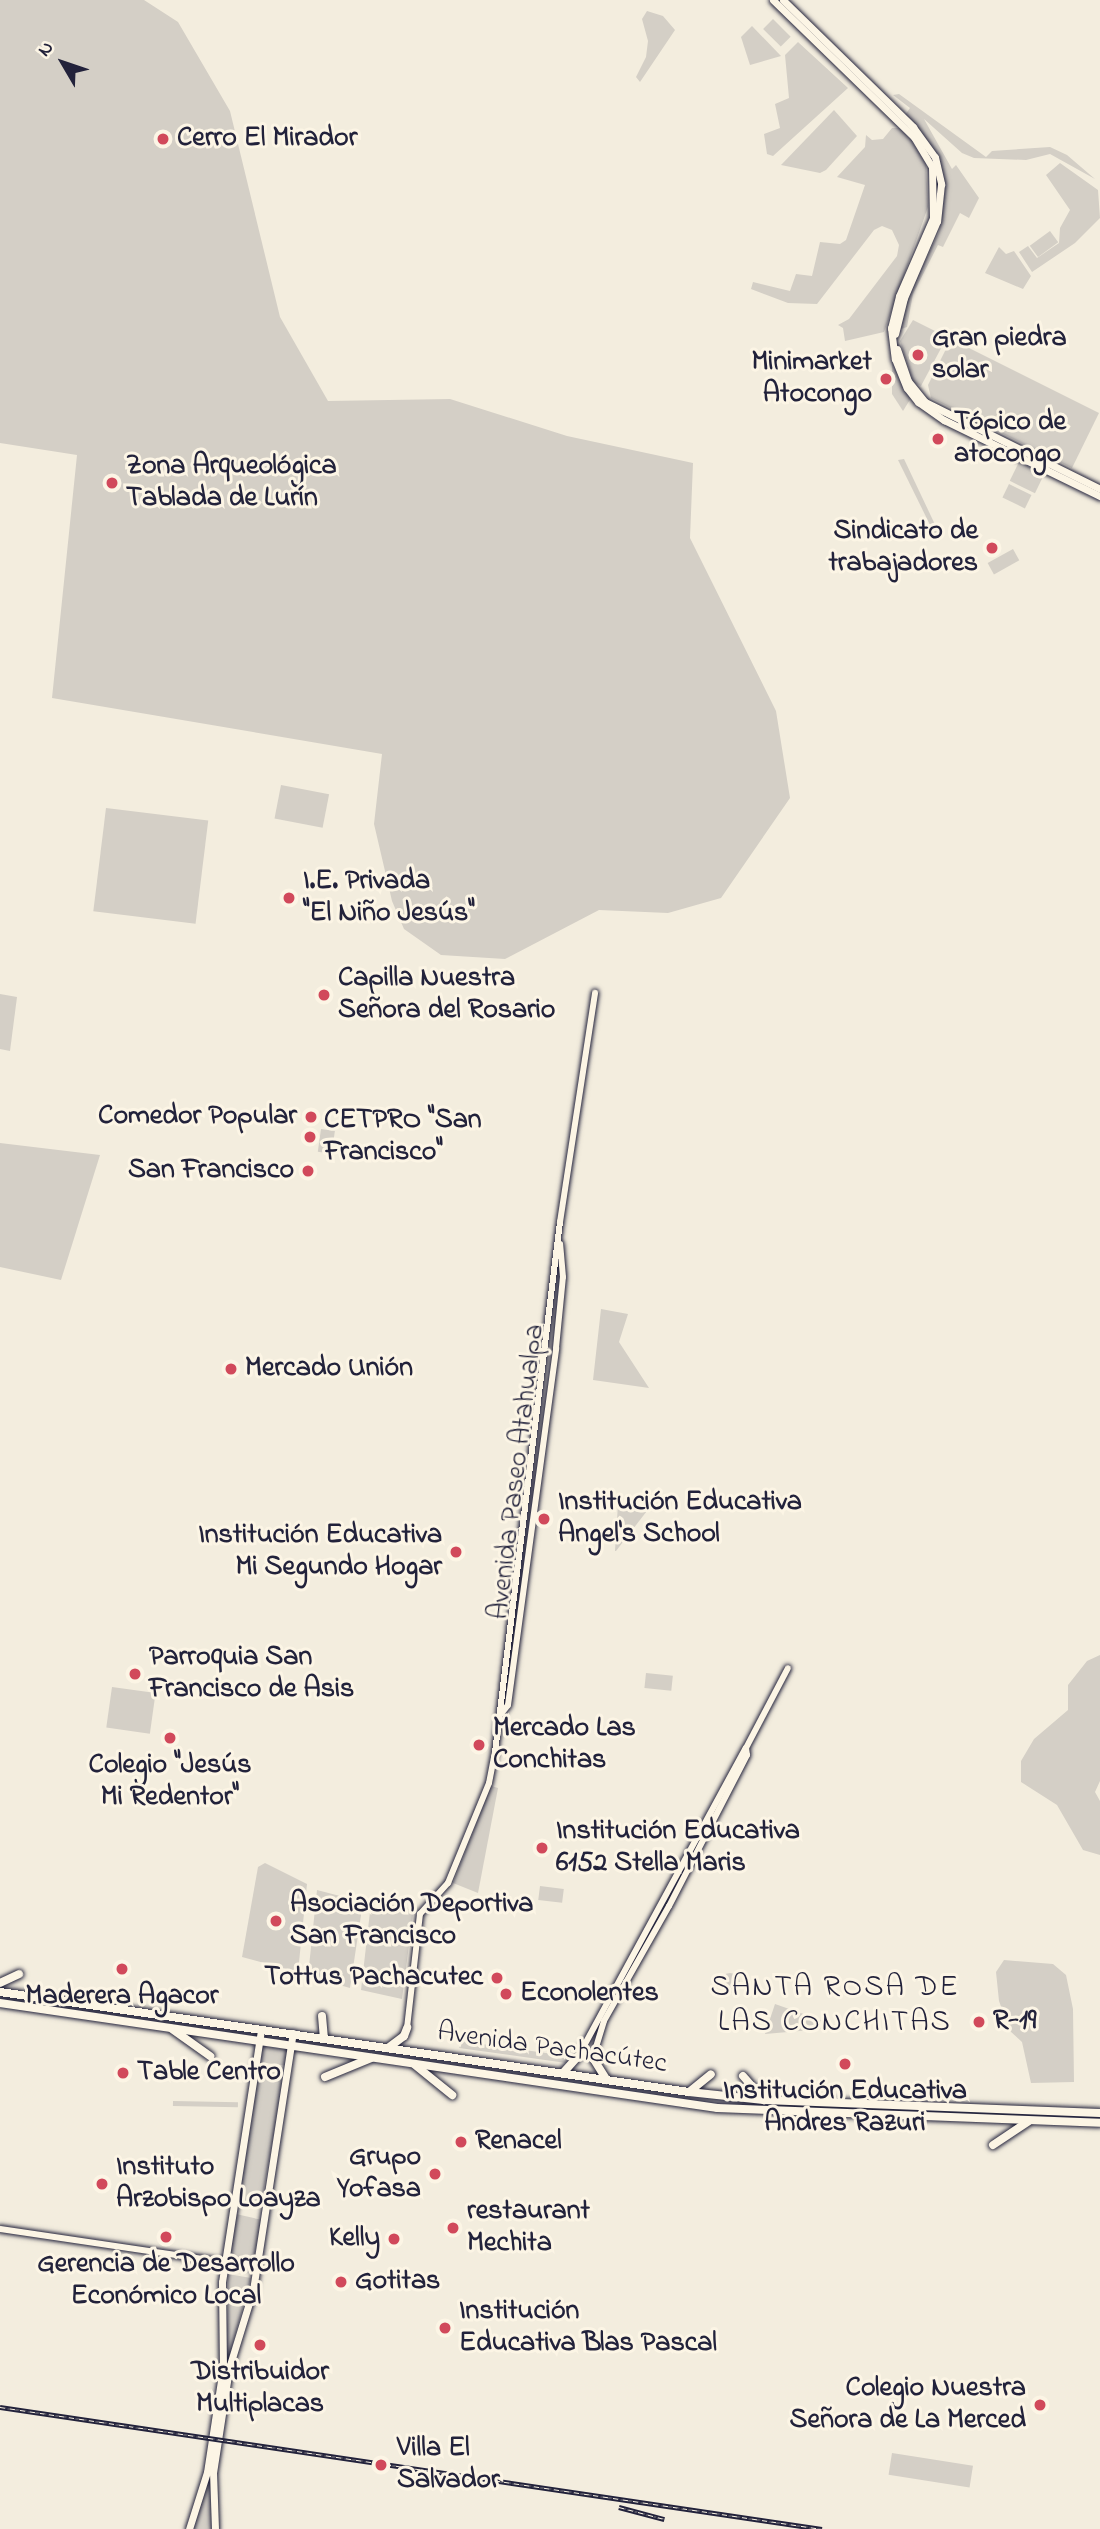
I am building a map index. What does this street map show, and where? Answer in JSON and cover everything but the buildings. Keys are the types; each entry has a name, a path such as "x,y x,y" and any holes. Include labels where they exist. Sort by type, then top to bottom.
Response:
{"main road":[{"path":"773,0 915,137 932,167 935,199 930,228 899,296 891,328 895,359 907,388 931,412 1100,496"},
{"path":"783,0 914,127 935,157 941,184 937,221 895,328 902,366 913,388 934,407 1100,489"},
{"path":"0,1983 19,1973"},
{"name":"Avenida Pachacútec","path":"0,1992 688,2092 764,2100 1100,2113"},
{"name":"Avenida Pachacútec","path":"0,2003 717,2108 1100,2123"},
{"path":"322,2016 324,2038"},
{"path":"170,2028 210,2056"},
{"path":"388,2048 404,2036 407,2028"},
{"path":"189,2529 207,2472 223,2367 225,2263 261,2029"},
{"path":"215,2529 213,2473 229,2368 257,2267 293,2033"},
{"path":"563,2073 579,2054"},
{"path":"325,2077 374,2057"},
{"path":"593,2058 607,2080"},
{"path":"413,2063 452,2095"},
{"path":"688,2092 711,2074"},
{"path":"743,2076 764,2100"},
{"path":"629,2095 630,2084"},
{"path":"859,2104 859,2114"},
{"path":"993,2145 1030,2120"}],"street":[{"name":"Avenida Paseo Atahualpa","path":"407,2028 421,1914 448,1882 489,1783 501,1714 559,1232 595,993"},
{"name":"Avenida Paseo Atahualpa","path":"501,1714 508,1705 556,1348 563,1277 559,1232"},
{"path":"579,2054 788,1668"},
{"path":"593,2058 604,2021 680,1884 747,1755 746,1748"},
{"path":"585,2042 597,2045"},
{"path":"0,2229 257,2267"}],"shaded area":[{"path":"0,0 144,0 178,22 230,111 280,317 328,401 450,399 567,436 693,463 690,538 776,711 790,798 721,898 668,913 599,910 505,959 441,955 404,929 392,901 374,824 382,754 52,698 77,455 0,443"},
{"path":"647,11 663,16 675,30 640,82 636,77 646,57 648,41 642,19"},
{"path":"773,19 791,37 781,47 763,29"},
{"path":"752,26 781,56 750,65 741,37"},
{"path":"798,42 848,88 773,156 767,154 764,134 780,128 775,104 789,98 785,55"},
{"path":"899,94 986,157 992,151 1050,147 1067,155 1095,179 1050,154 1026,160 974,158 962,153 924,119 952,169 956,165 979,198 969,218 960,213 943,247 938,245 913,294 907,327 901,329 907,299 939,232 945,191 933,149 905,115 910,108 893,95"},
{"path":"834,110 857,136 826,170 820,173 781,165"},
{"path":"892,128 899,128 911,140 926,164 928,207 884,332 845,341 843,328 838,325 849,319 897,256 899,245 892,230 882,226 874,230 817,304 788,303 751,289 753,282 790,291 796,274 812,276 820,242 840,244 846,240 865,185 837,177 865,147 866,135 872,140 883,139"},
{"path":"1060,163 1098,190 1100,218 1075,243 1032,272 1019,252 1028,246 1037,258 1059,243 1060,228 1070,210 1046,175"},
{"path":"1050,231 1058,242 1038,257 1030,246"},
{"path":"999,247 1006,254 1014,251 1031,276 1023,289 985,273"},
{"path":"913,320 947,337 921,386 913,382 900,341"},
{"path":"951,339 1099,413 1072,468 931,398 928,385"},
{"path":"892,355 911,398 903,411 892,394"},
{"path":"904,459 939,533 934,533 898,460"},
{"path":"1019,462 1044,474 1035,493 1010,481"},
{"path":"1009,484 1031,495 1025,508 1002,497"},
{"path":"1013,549 1019,560 994,574 988,563"},
{"path":"281,785 329,794 323,828 275,818"},
{"path":"106,808 208,821 196,924 93,911"},
{"path":"0,994 17,997 10,1051 0,1049"},
{"path":"321,1129 335,1131 332,1154 318,1152"},
{"path":"0,1143 100,1155 61,1280 0,1267"},
{"path":"601,1309 628,1314 619,1342 649,1388 593,1380"},
{"path":"618,1504 650,1507 615,1551"},
{"path":"1100,1655 1100,1781 1095,1792 1100,1801 1100,1855 1083,1850 1057,1805 1021,1782 1021,1761 1034,1739 1068,1710 1068,1685 1087,1661"},
{"path":"646,1673 673,1676 671,1691 644,1688"},
{"path":"112,1687 156,1693 150,1734 106,1728"},
{"path":"491,1786 498,1788 478,1893 453,1883"},
{"name":"Asociación Deportiva San Francisco","path":"265,1863 307,1884 298,1972 242,1957 258,1867"},
{"path":"540,1886 564,1889 562,1903 538,1900"},
{"name":"Asociación Deportiva San Francisco","path":"317,1890 363,1902 350,1988 308,1976"},
{"name":"Asociación Deportiva San Francisco","path":"371,1903 406,1906 413,1914 402,1999 361,1990"},
{"path":"1004,1960 1053,1964 1066,1975 1073,2009 1074,2082 1031,2083 1022,2042 1010,2031 999,2001 996,1972"},
{"path":"730,1973 737,1976 740,1983 737,1990 730,1993 723,1990 720,1983 723,1976"},
{"path":"775,2004 835,2025 834,2028 765,2034"},
{"path":"460,2041 571,2057 570,2064 459,2048"},
{"path":"260,2046 288,2050 286,2066 258,2062"},
{"path":"259,2069 280,2072 284,2078 260,2209 237,2201"},
{"path":"173,2101 238,2102 238,2107 173,2106"},
{"path":"236,2214 262,2220 253,2262 226,2256"},
{"path":"228,2274 251,2278 225,2372 228,2306"},
{"path":"892,2453 973,2466 970,2488 889,2475"},
{"path":"210,2476 212,2529 192,2529 198,2509"}],"railway":[{"path":"0,2407 822,2529"},
{"path":"619,2507 664,2519"}],"place":[{"name":"Cerro El Mirador","path":"163,139"},
{"name":"Gran piedra solar","path":"918,355"},
{"name":"Minimarket Atocongo","path":"886,379"},
{"name":"Tópico de atocongo","path":"938,439"},
{"name":"Zona Arqueológica Tablada de Lurín","path":"112,483"},
{"name":"Sindicato de trabajadores","path":"992,548"},
{"name":"I.E. Privada \"El Niño Jesús\"","path":"289,898"},
{"name":"Capilla Nuestra Señora del Rosario","path":"324,995"},
{"name":"Comedor Popular","path":"311,1117"},
{"name":"CETPRO \"San Francisco\"","path":"310,1137"},
{"name":"San Francisco","path":"308,1171"},
{"name":"Mercado Unión","path":"231,1369"},
{"name":"Institución Educativa Angel's School","path":"544,1519"},
{"name":"Institución Educativa Mi Segundo Hogar","path":"456,1552"},
{"name":"Parroquia San Francisco de Asis","path":"135,1674"},
{"name":"Colegio \"Jesús Mi Redentor\"","path":"170,1738"},
{"name":"Mercado Las Conchitas","path":"479,1745"},
{"name":"Institución Educativa 6152 Stella Maris","path":"542,1848"},
{"name":"Asociación Deportiva San Francisco","path":"276,1921"},
{"name":"Maderera Agacor","path":"122,1969"},
{"name":"Tottus Pachacutec","path":"497,1978"},
{"name":"Econolentes","path":"506,1994"},
{"name":"R-19","path":"979,2022"},
{"name":"Institución Educativa Andres Razuri","path":"845,2064"},
{"name":"Table Centro","path":"123,2073"},
{"name":"Renacel","path":"461,2142"},
{"name":"Grupo Yofasa","path":"435,2174"},
{"name":"Instituto Arzobispo Loayza","path":"102,2184"},
{"name":"restaurant Mechita","path":"453,2228"},
{"name":"Gerencia de Desarrollo Económico Local","path":"166,2237"},
{"name":"Kelly","path":"394,2239"},
{"name":"Gotitas","path":"341,2282"},
{"name":"Institución Educativa Blas Pascal","path":"445,2328"},
{"name":"Distribuidor Multiplacas","path":"260,2345"},
{"name":"Colegio Nuestra Señora de La Merced","path":"1040,2405"},
{"name":"Villa El Salvador","path":"381,2465"}],"district":[{"name":"SANTA ROSA DE LAS CONCHITAS","path":"835,2005"}]}
